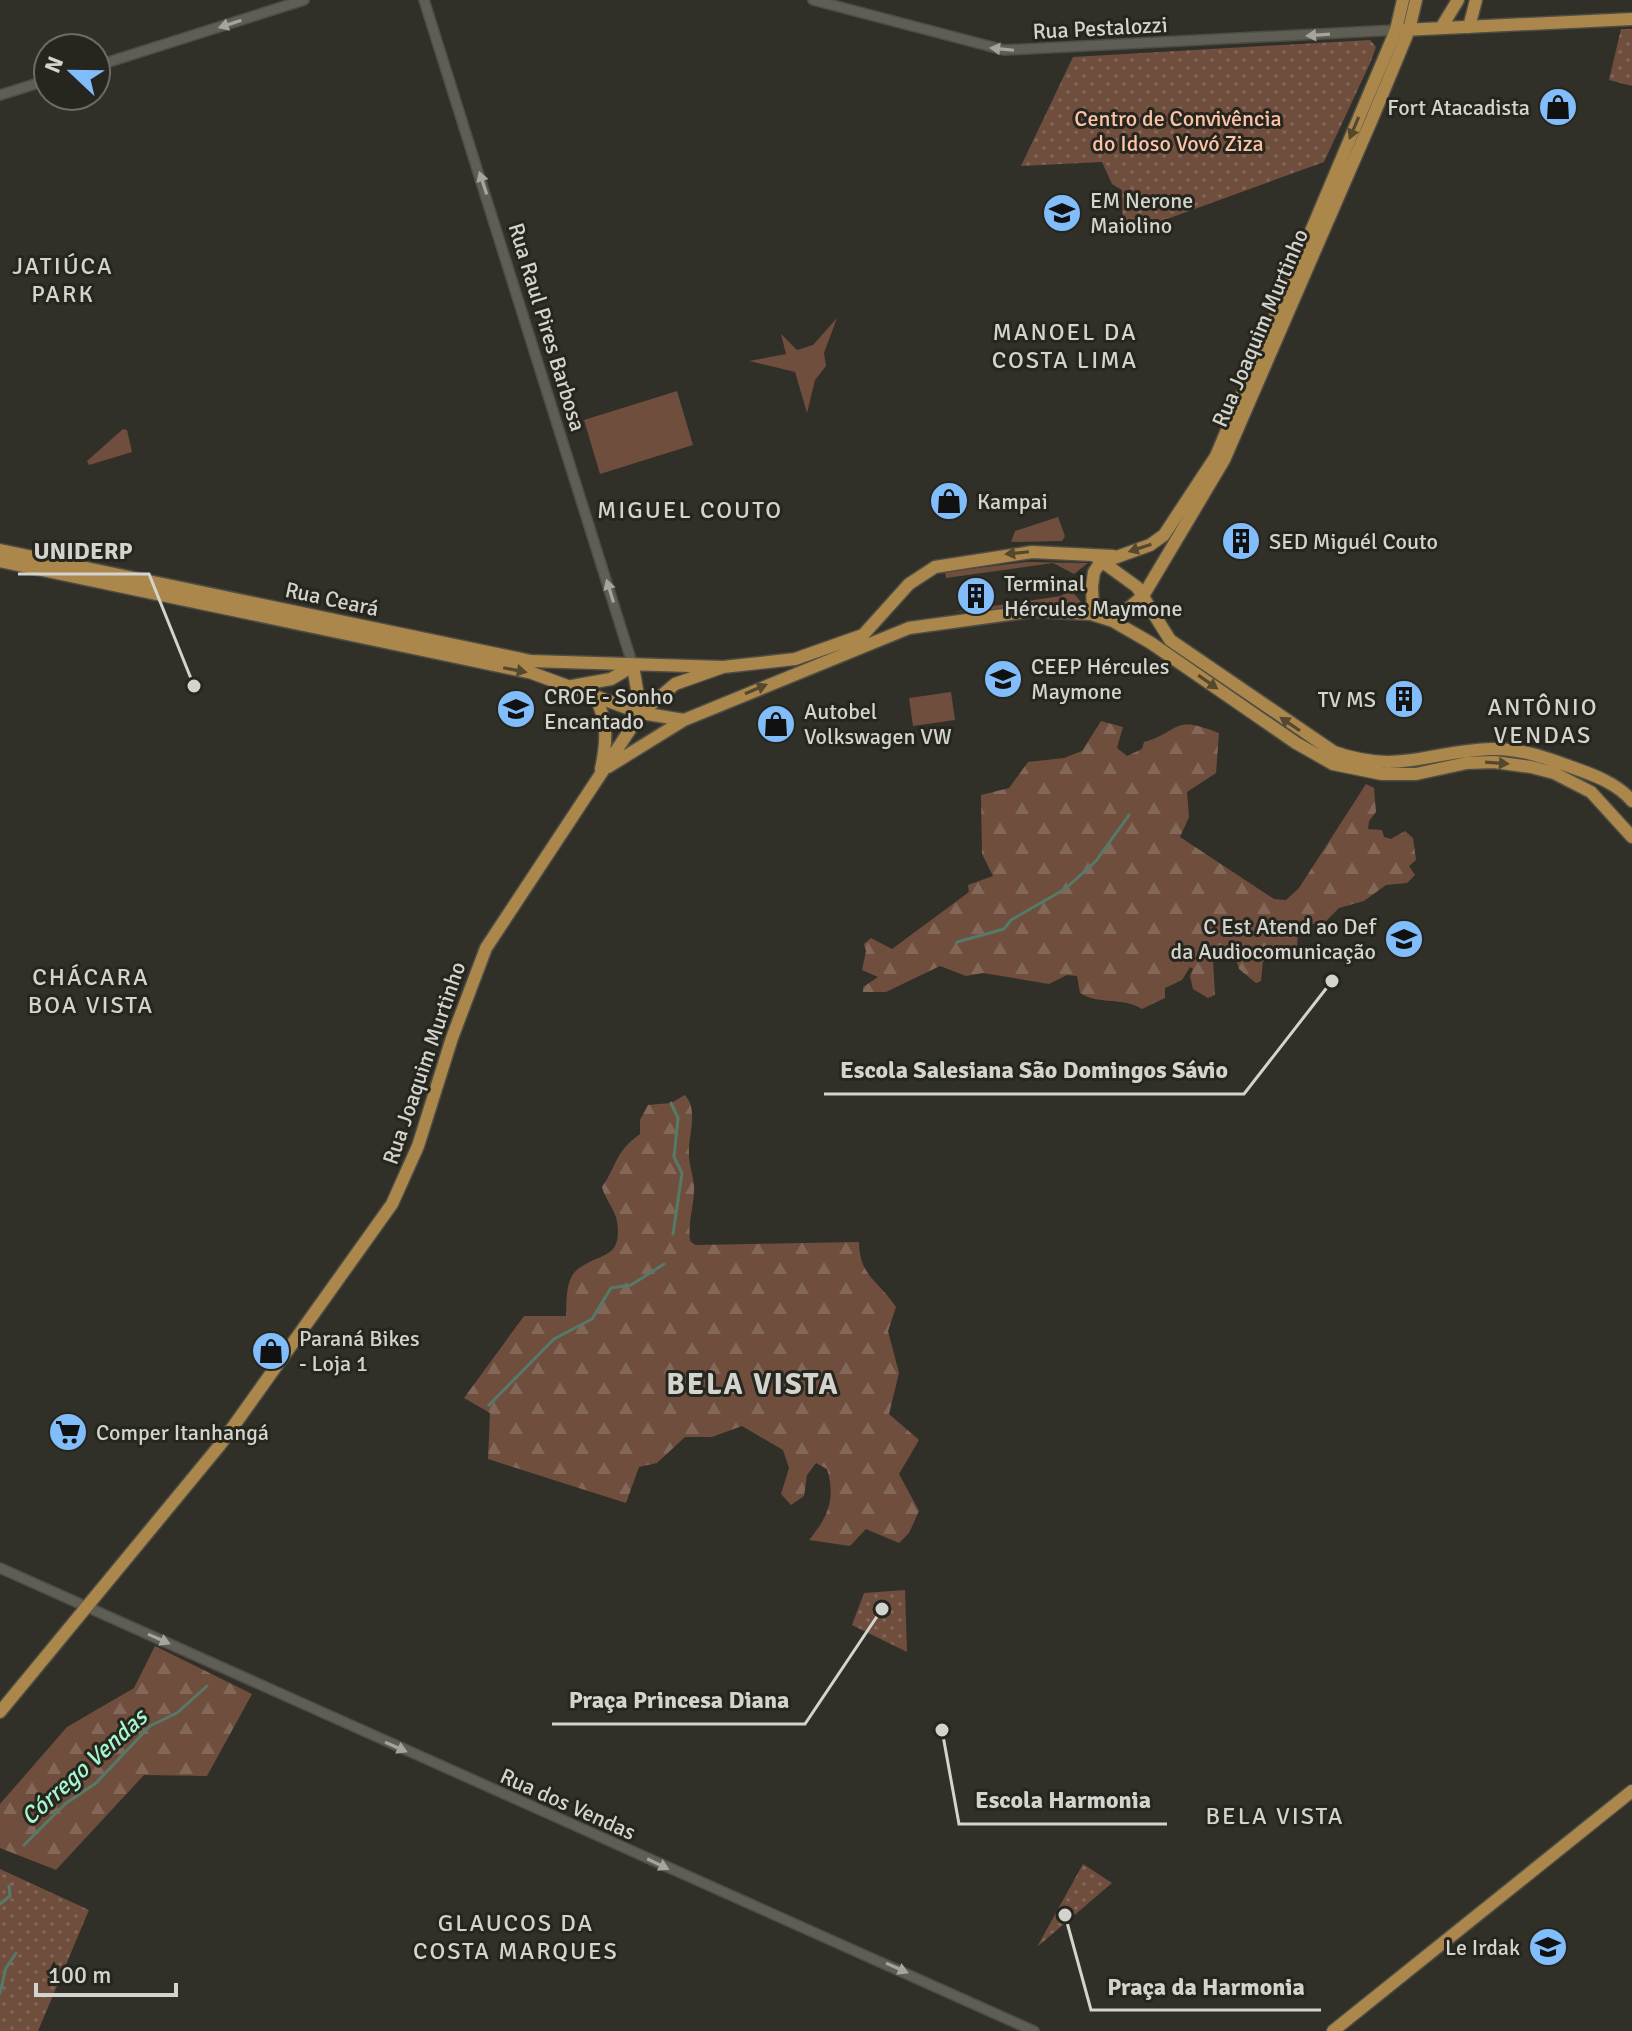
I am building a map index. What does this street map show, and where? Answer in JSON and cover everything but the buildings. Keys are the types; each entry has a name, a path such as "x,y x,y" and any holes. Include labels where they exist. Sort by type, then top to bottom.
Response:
{"main road":[{"path":"1402,30 1403,0"},
{"path":"1402,30 1416,0"},
{"path":"1441,28 1458,0"},
{"path":"1469,27 1476,0"},
{"path":"1402,30 1632,19"},
{"name":"Rua Joaquim Murtinho","path":"659,666 723,667 795,659 863,635 909,584 935,567 1032,552 1103,558 1150,545 1164,535 1216,456 1402,30"},
{"name":"Rua Joaquim Murtinho","path":"1113,621 1143,596 1224,460 1402,30"},
{"name":"Rua Ceará","path":"0,550 505,656 659,666"},
{"path":"1093,614 1094,572 1103,558 1143,596 1170,640 1334,752 1361,762 1388,764 1492,749 1523,751 1604,779 1630,799"},
{"name":"Rua Ceará","path":"0,561 532,673 641,713"},
{"path":"601,773 684,720 909,628 1033,611 1093,614 1113,621 1176,659 1296,743 1333,764 1357,771 1405,774 1494,762 1554,773 1610,799 1630,799"},
{"path":"572,686 611,679 633,666 641,713 684,720"},
{"name":"Rua Joaquim Murtinho","path":"0,1712 220,1445 392,1204 418,1146 452,1038 486,948 641,713 675,684 723,667"},
{"path":"595,696 606,718 601,773"},
{"path":"1591,792 1632,837"},
{"path":"1333,2031 1632,1791"}],"street":[{"path":"112,61 304,0"},
{"name":"Rua Raul Pires Barbosa","path":"424,0 633,666"},
{"name":"Rua Pestalozzi","path":"813,0 1004,50 1402,30"},
{"path":"0,95 32,85"},
{"name":"Rua dos Vendas","path":"0,1568 1034,2031"}],"green space":[{"path":"1621,29 1632,29 1632,86 1609,80"},
{"name":"Centro de Convivência do Idoso Vovó Ziza","path":"1370,40 1376,47 1371,61 1324,162 1123,235 1122,190 1112,184 1102,162 1021,166 1073,57"},
{"path":"837,318 824,353 826,366 815,380 807,413 795,372 749,361 786,354 781,334 797,350 813,345"},
{"path":"677,391 693,445 600,474 584,420"},
{"path":"123,429 127,430 132,452 89,465 87,461"},
{"path":"1058,517 1065,536 1062,541 1011,542 1015,531"},
{"path":"1027,562 1088,563 1074,574 1053,563 946,578 945,572"},
{"path":"1071,590 1085,607 1075,604 953,612 1061,596"},
{"path":"951,692 955,720 913,726 909,698"},
{"path":"1101,721 1123,727 1117,748 1127,756 1142,749 1144,742 1178,726 1204,727 1219,733 1216,773 1187,792 1189,817 1180,837 1274,899 1286,900 1299,888 1366,784 1374,788 1376,812 1369,821 1368,829 1382,830 1384,837 1391,839 1405,831 1413,838 1416,860 1409,866 1415,875 1407,883 1386,885 1364,901 1339,908 1324,923 1304,925 1298,933 1296,958 1263,961 1261,981 1256,983 1239,969 1235,956 1225,954 1213,961 1215,995 1208,998 1193,989 1190,976 1193,969 1190,967 1182,980 1165,988 1165,998 1142,1009 1080,993 1077,976 1067,975 1049,984 983,973 966,976 940,966 886,992 863,992 863,987 878,977 862,970 866,951 864,944 871,938 892,949 969,892 968,885 993,876 982,854 981,795 1009,788 1028,762 1064,758 1082,751"},
{"path":"685,1095 692,1116 689,1155 694,1192 690,1241 695,1245 859,1242 866,1271 896,1307 888,1331 899,1373 889,1414 919,1440 899,1474 919,1511 909,1533 899,1543 866,1529 850,1546 809,1540 828,1507 831,1490 827,1469 816,1463 807,1475 804,1496 791,1505 781,1494 789,1468 783,1450 742,1426 712,1437 685,1437 657,1463 639,1467 626,1503 488,1459 490,1413 464,1398 524,1316 566,1316 568,1291 574,1273 608,1253 617,1243 617,1221 602,1187 621,1153 640,1134 640,1120 648,1105 671,1103"},
{"path":"905,1590 907,1652 852,1625 864,1593"},
{"path":"155,1646 252,1694 207,1776 144,1775 56,1870 0,1848 0,1804 67,1727 134,1688"},
{"path":"1083,1864 1112,1883 1037,1947"},
{"path":"0,1869 89,1910 38,2031 0,2031"}],"waterway":[{"path":"957,942 1004,929 1011,920 1065,889 1096,861 1129,815"},
{"name":"Córrego Vendas","path":"671,1103 678,1118 674,1157 682,1173 673,1234"},
{"name":"Córrego Vendas","path":"489,1405 554,1339 592,1319 611,1288 631,1285 664,1264"},
{"name":"Córrego Vendas","path":"24,1845 65,1804 96,1783 150,1726 177,1713 207,1686"},
{"name":"Córrego Vendas","path":"0,1904 10,1896 9,1886"},
{"path":"0,1993 6,1968 16,1953"}],"place":[{"name":"Fort Atacadista","path":"1558,107"},
{"name":"EM Nerone Maiolino","path":"1062,213"},
{"name":"Kampai","path":"949,501"},
{"name":"SED Miguél Couto","path":"1241,541"},
{"name":"Terminal Hércules Maymone","path":"976,596"},
{"name":"CEEP Hércules Maymone","path":"1003,679"},
{"name":"UNIDERP","path":"194,686"},
{"name":"TV MS","path":"1404,699"},
{"name":"CROE - Sonho Encantado","path":"516,709"},
{"name":"Autobel Volkswagen VW","path":"776,724"},
{"name":"C Est Atend ao Def da Audiocomunicação","path":"1404,939"},
{"name":"Escola Salesiana São Domingos Sávio","path":"1332,981"},
{"name":"Paraná Bikes - Loja 1","path":"271,1351"},
{"name":"Comper Itanhangá","path":"68,1432"},
{"name":"Praça Princesa Diana","path":"882,1609"},
{"name":"Escola Harmonia","path":"942,1730"},
{"name":"Praça da Harmonia","path":"1065,1915"},
{"name":"Le Irdak","path":"1548,1947"}],"district":[{"name":"JATIÚCA PARK","path":"63,280"},
{"name":"MANOEL DA COSTA LIMA","path":"1065,346"},
{"name":"MIGUEL COUTO","path":"690,510"},
{"name":"ANTÔNIO VENDAS","path":"1543,721"},
{"name":"CHÁCARA BOA VISTA","path":"91,991"},
{"name":"BELA VISTA","path":"753,1384"},
{"name":"BELA VISTA","path":"1275,1816"},
{"name":"GLAUCOS DA COSTA MARQUES","path":"516,1937"}]}
